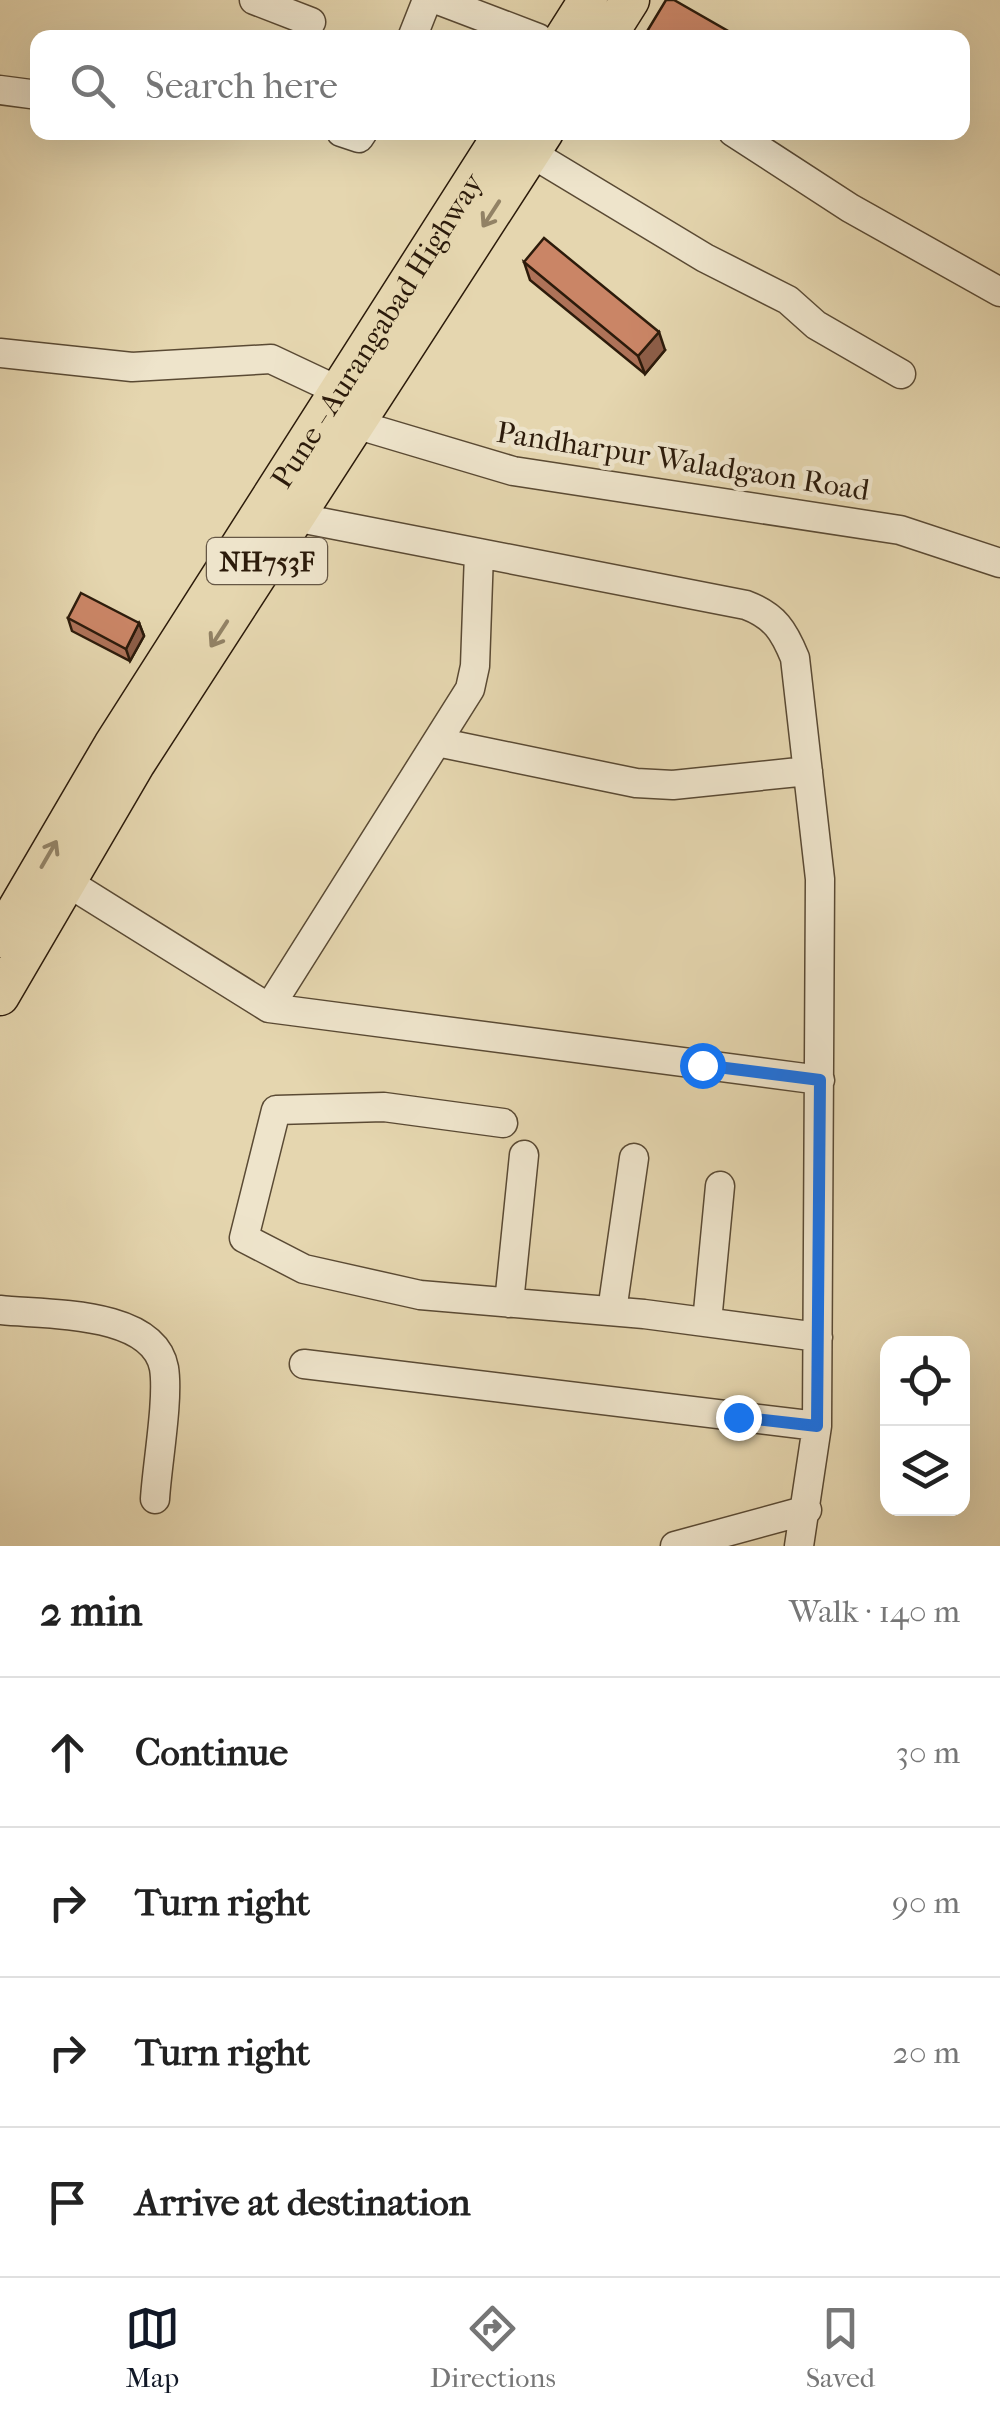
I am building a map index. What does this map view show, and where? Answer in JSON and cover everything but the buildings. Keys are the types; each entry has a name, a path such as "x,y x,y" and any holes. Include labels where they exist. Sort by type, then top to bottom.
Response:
{"highway":[{"path":"569,30 588,0"},
{"path":"611,30 630,0"},
{"name":"Pune - Aurangabad Highway","path":"0,938 114,745 278,514 525,140"},
{"name":"NH753F","path":"0,996 278,514"}],"street":[{"path":"254,0 310,22"},
{"path":"415,30 427,0"},
{"path":"438,0 517,30"},
{"path":"0,90 30,94"},
{"path":"528,140 705,258 788,300 816,324 902,374"},
{"path":"745,140 850,208 1000,292"},
{"name":"Pandharpur Waladgaon Road","path":"0,353 132,366 271,359 347,408 513,471 900,530 1000,563"},
{"path":"278,514 765,612 783,629 795,658 820,879 817,1426 799,1546"},
{"path":"269,1008 474,676 480,553"},
{"path":"436,742 636,784 673,785 808,771"},
{"path":"66,882 269,1008 820,1080"},
{"path":"503,1123 384,1107 276,1110 244,1238 304,1269 420,1295 612,1311 818,1337"},
{"path":"510,1302 524,1155"},
{"path":"612,1311 634,1158"},
{"path":"708,1322 720,1186"},
{"path":"0,1310 123,1324 151,1343 164,1369 155,1499"},
{"path":"304,1364 817,1426"},
{"path":"675,1546 806,1510"}],"route":[{"path":"702,1065 820,1080 817,1426 738,1417"}]}
